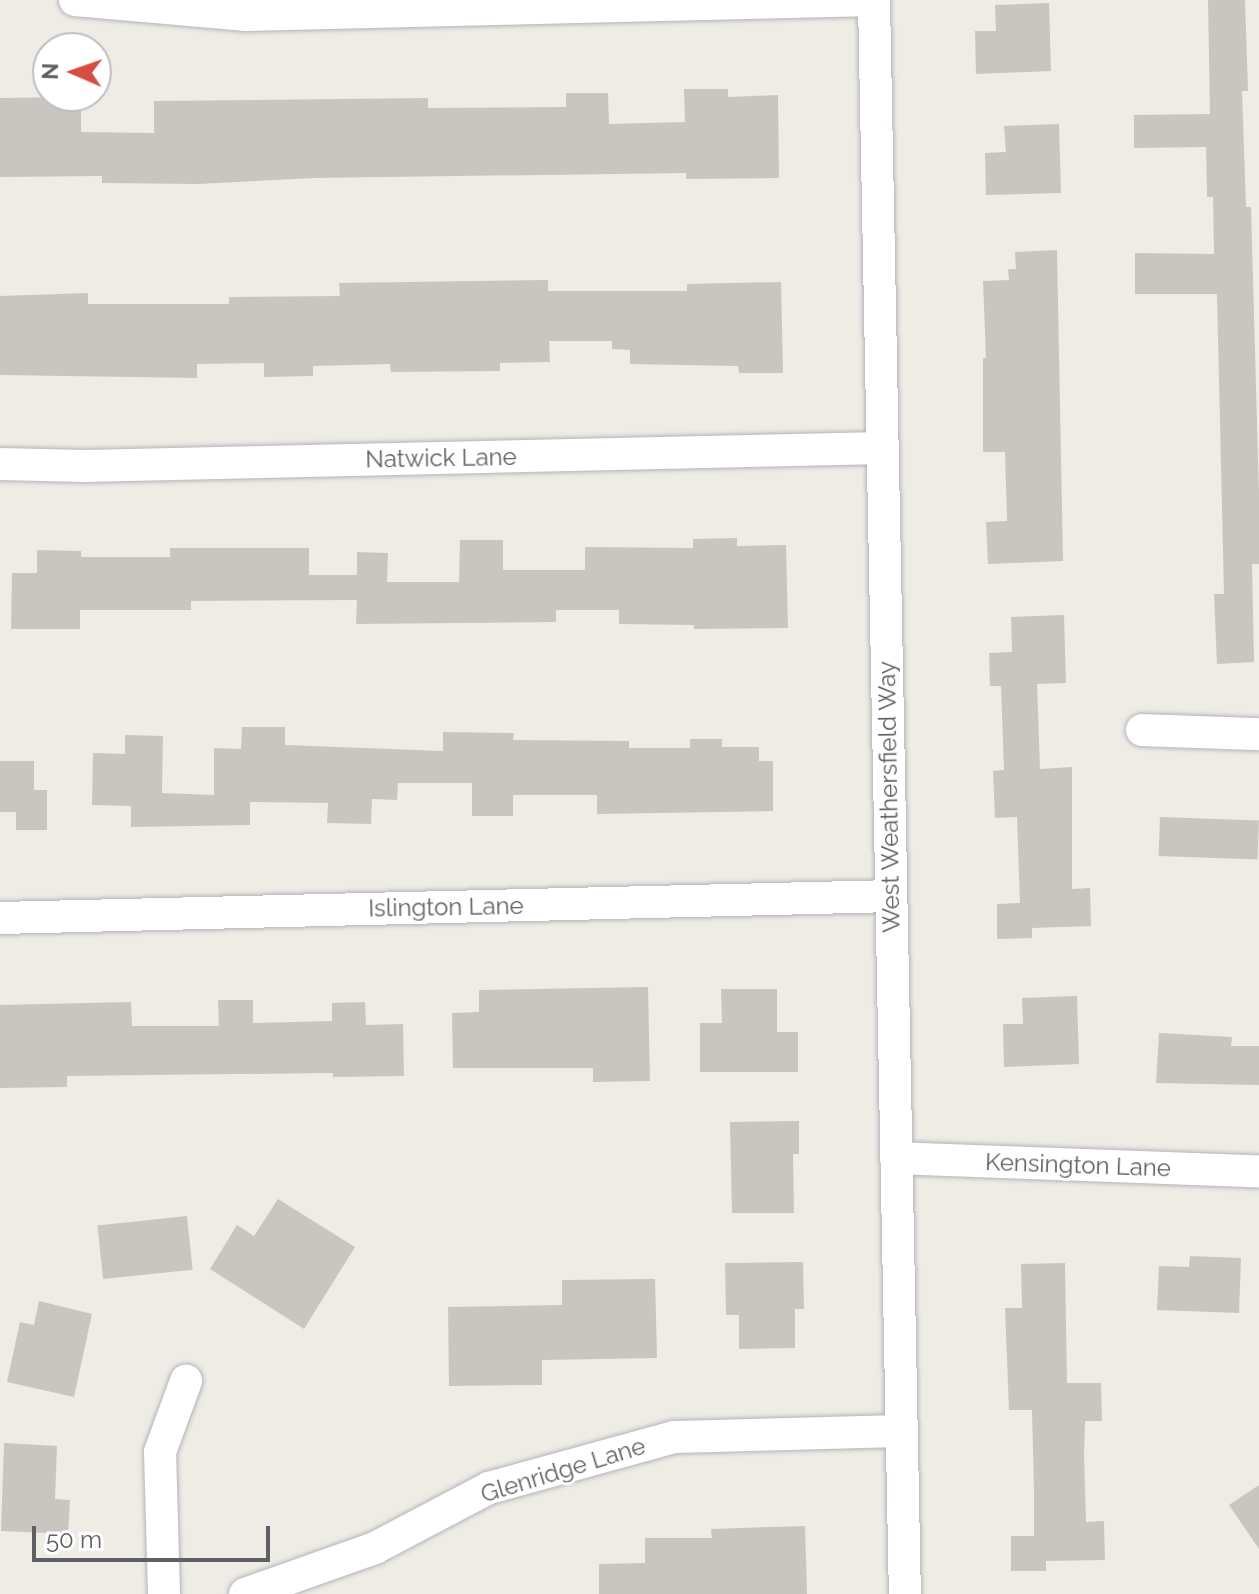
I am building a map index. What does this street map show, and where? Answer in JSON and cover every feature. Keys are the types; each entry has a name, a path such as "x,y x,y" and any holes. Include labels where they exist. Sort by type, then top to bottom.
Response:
{"street":[{"path":"75,0 246,15 874,0"},
{"name":"West Weathersfield Way","path":"874,0 905,1594"},
{"name":"Natwick Lane","path":"0,464 85,466 883,448"},
{"path":"1142,730 1259,734"},
{"name":"Islington Lane","path":"0,918 891,896"},
{"name":"Kensington Lane","path":"896,1158 1259,1171"},
{"path":"164,1594 160,1452 186,1381"},
{"name":"Glenridge Lane","path":"245,1594 375,1548 489,1488 674,1437 902,1431"}],"building":[{"path":"1208,0 1245,0 1248,91 1242,91 1246,207 1251,207 1259,494 1259,564 1252,564 1254,662 1217,664 1214,594 1224,594 1217,294 1135,294 1135,253 1214,254 1213,197 1207,197 1206,147 1134,148 1134,115 1210,114"},
{"path":"1049,3 1051,71 976,74 975,31 996,31 995,5"},
{"path":"684,89 728,89 728,97 778,95 779,178 686,179 686,173 314,178 198,184 102,183 102,176 0,177 0,98 32,98 32,112 81,112 81,132 154,133 154,101 428,98 428,108 566,107 566,93 608,93 609,124 685,122"},
{"path":"1059,124 1061,193 986,195 985,153 1006,152 1004,126"},
{"path":"1057,250 1063,561 988,564 986,522 1007,521 1005,452 983,452 983,358 986,358 983,281 1009,280 1008,269 1016,269 1015,252"},
{"path":"548,280 548,291 687,291 687,284 781,282 783,373 739,373 738,366 630,364 630,350 612,349 612,341 549,341 550,362 500,363 500,371 391,372 390,364 313,366 313,376 264,377 264,363 197,364 197,378 0,375 0,296 88,293 88,304 229,304 229,297 340,296 339,283"},
{"path":"737,538 737,546 786,545 788,628 694,629 694,625 619,624 619,610 556,610 556,622 356,624 357,600 191,601 191,610 80,610 80,629 11,629 12,573 37,573 37,550 81,551 81,557 170,557 170,548 309,548 309,575 357,575 357,552 388,553 387,582 459,582 460,540 503,540 503,570 585,570 585,547 693,548 693,539"},
{"path":"1064,615 1066,683 1037,684 1040,769 1072,767 1072,889 1090,888 1091,926 1032,928 1032,938 997,939 997,904 1020,903 1017,817 995,818 993,771 1004,770 1001,686 990,686 989,653 1012,652 1011,617"},
{"path":"242,727 285,727 285,745 443,751 443,732 514,733 513,740 629,741 629,748 690,748 690,739 722,739 722,747 759,747 759,761 773,761 773,811 597,814 597,795 513,795 513,816 472,816 472,783 398,783 397,800 372,799 371,824 327,823 328,803 250,802 250,825 131,827 131,806 92,805 93,753 125,754 125,735 163,736 162,793 214,795 214,748 241,749"},
{"path":"0,761 34,761 34,790 47,790 47,830 16,830 16,812 0,812"},
{"path":"1160,817 1259,820 1258,859 1159,856"},
{"path":"648,987 650,1081 593,1082 593,1068 453,1068 452,1013 479,1012 479,990"},
{"path":"721,989 777,989 777,1032 798,1032 798,1072 700,1072 700,1023 722,1023"},
{"path":"1077,996 1079,1064 1004,1067 1003,1024 1023,1024 1022,998"},
{"path":"218,1000 253,1000 253,1023 332,1021 332,1003 365,1002 366,1025 403,1024 404,1076 333,1077 333,1073 67,1076 67,1087 0,1088 0,1005 131,1002 132,1026 219,1026"},
{"path":"1159,1033 1232,1037 1231,1046 1259,1046 1259,1085 1156,1083"},
{"path":"799,1121 799,1154 793,1154 794,1213 732,1213 730,1122"},
{"path":"278,1199 355,1247 304,1329 210,1269 237,1225 254,1236"},
{"path":"187,1216 193,1270 103,1279 97,1225"},
{"path":"1190,1256 1241,1258 1239,1313 1157,1310 1159,1266 1189,1267"},
{"path":"803,1262 804,1309 795,1309 795,1348 739,1349 739,1315 726,1315 725,1263"},
{"path":"1065,1263 1067,1383 1101,1383 1102,1421 1085,1421 1084,1454 1086,1522 1104,1521 1105,1560 1046,1561 1046,1571 1011,1571 1011,1536 1034,1536 1034,1490 1032,1410 1009,1410 1005,1308 1022,1308 1021,1264"},
{"path":"655,1279 657,1358 542,1360 542,1385 449,1386 448,1307 562,1305 562,1280"},
{"path":"39,1301 92,1314 74,1397 7,1382 20,1322 34,1325"},
{"path":"4,1443 57,1446 55,1499 70,1500 68,1534 1,1531"},
{"path":"1259,1485 1259,1549 1229,1505"},
{"path":"805,1526 807,1594 599,1594 599,1564 645,1563 645,1538 712,1538 711,1529"}]}
